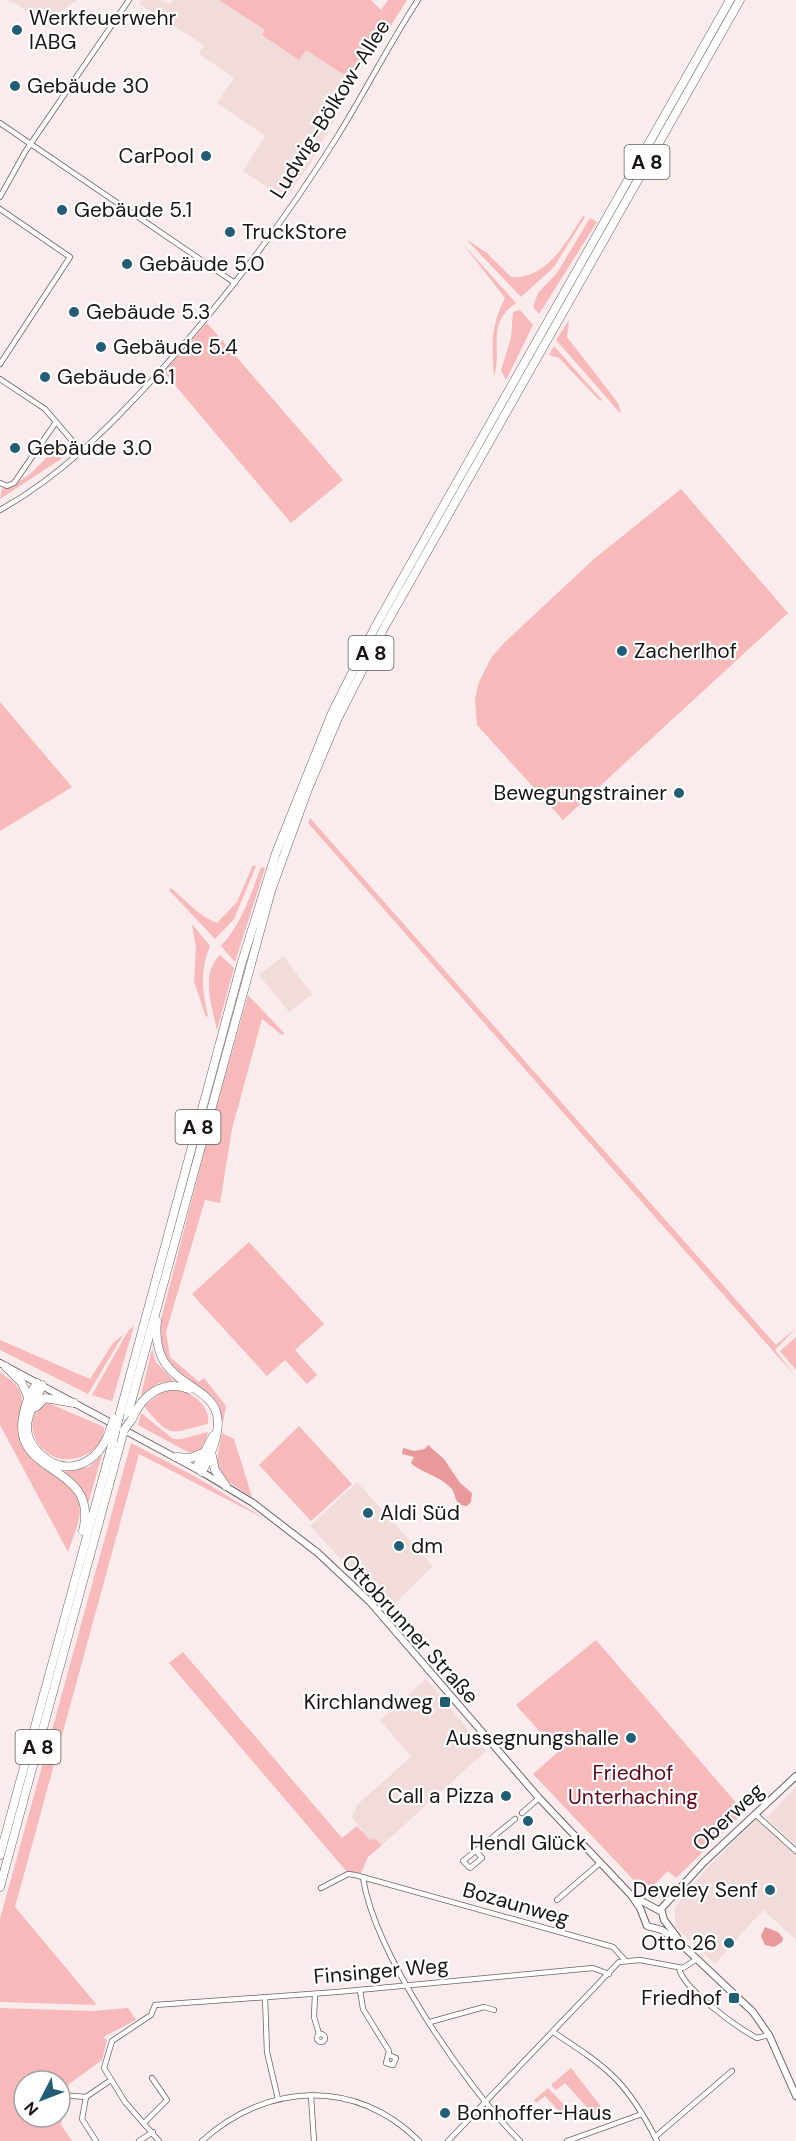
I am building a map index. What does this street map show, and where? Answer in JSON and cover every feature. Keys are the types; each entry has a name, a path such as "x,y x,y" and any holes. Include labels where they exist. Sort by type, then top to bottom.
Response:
{"highway":[{"name":"A 8","path":"552,322 730,0"},
{"name":"A 8","path":"0,1887 113,1441 124,1430 122,1404 241,964 284,831 332,713 374,629 740,0"},
{"name":"A 8","path":"0,1856 113,1441 124,1415 161,1290 244,985 283,857 338,718 385,626 535,351"},
{"path":"161,1290 156,1330 161,1362 171,1374 195,1387 213,1405 219,1420 219,1430 199,1470"},
{"path":"3,1365 22,1383 28,1397"},
{"path":"39,1384 28,1397 21,1426 29,1450 44,1465 61,1473 75,1485 85,1505 86,1517 74,1566 74,1582"},
{"path":"39,1384 27,1429 31,1444 48,1461 65,1468 88,1462 113,1441"},
{"path":"124,1415 158,1388 178,1386 193,1390 206,1403 215,1421 210,1451 214,1470 226,1486"},
{"path":"29,1415 45,1398 74,1403"},
{"path":"176,1457 196,1457 210,1451"}],"main road":[{"name":"Ottobrunner Straße","path":"3,1365 226,1486 318,1553 370,1602 539,1798 600,1863 631,1895 652,1909 660,1910 664,1920 682,1945"},
{"name":"Oberweg","path":"660,1910 691,1875 796,1776"},
{"name":"Ottobrunner Straße","path":"631,1895 647,1926 662,1930 682,1945 737,1995 769,2035 796,2096"},
{"path":"644,1918 646,1912 652,1909"},
{"path":"656,1929 664,1920"}],"street":[{"path":"0,197 31,144 129,0"},
{"name":"Ludwig-Bölkow-Allee","path":"0,510 49,478 81,452 156,376 235,283 336,138 418,0"},
{"path":"0,123 235,283"},
{"path":"0,209 70,257 0,364"},
{"path":"0,379 45,409 81,452"},
{"path":"0,483 7,486 14,483 56,422"},
{"path":"522,1813 539,1798"},
{"path":"755,1814 796,1851"},
{"path":"477,1852 515,1819"},
{"path":"557,1900 600,1863"},
{"name":"Bozaunweg","path":"321,1888 348,1874 614,1947 625,1960"},
{"path":"363,1878 373,1919 430,2022 486,2102 520,2141"},
{"path":"448,2141 619,1962 625,1960 653,1962 679,1968 689,1966 697,1959"},
{"name":"Finsinger Weg","path":"111,2080 104,2067 109,2045 151,2014 155,2005 315,1994 593,1968 609,1974"},
{"path":"679,1968 682,1976 738,2027 757,2038 769,2035"},
{"path":"360,1990 363,2009 389,2055"},
{"path":"315,1994 314,2017 319,2034"},
{"path":"265,1998 267,2052 278,2099"},
{"path":"430,2022 484,2007 494,2010"},
{"path":"553,2032 613,2074 642,2114 656,2139 732,2071"},
{"path":"145,2122 167,2100 152,2078"},
{"path":"72,2096 86,2097 111,2080 125,2102 145,2122 159,2141"},
{"path":"311,2096 314,2141"},
{"path":"202,2141 247,2110 278,2099 311,2096 339,2097 374,2107 392,2117 419,2141"},
{"path":"86,2097 82,2119 96,2141"},
{"path":"567,2141 642,2114"},
{"path":"140,2141 153,2132"}],"shaded area":[{"path":"7,0 77,0 43,24 19,5"},
{"path":"141,0 160,0 169,4 173,0 219,0 266,30 263,35 299,60 306,49 355,82 310,164 285,199 243,171 265,136 217,103 234,78 199,54 204,45 139,4"},
{"path":"283,956 312,994 289,1012 259,975"},
{"path":"428,1445 444,1459 460,1483 472,1493 471,1502 467,1506 459,1504 452,1490 445,1483 411,1463 414,1457 402,1454 403,1448 414,1451 425,1449"},
{"path":"357,1482 433,1566 392,1606 384,1597 374,1595 310,1526"},
{"path":"426,1679 486,1751 382,1845 375,1839 370,1841 352,1817 358,1804 411,1757 380,1720"},
{"path":"796,1787 796,1845 766,1818"},
{"path":"761,1815 796,1847 796,1940 763,1910 715,1964 675,1927 675,1907 706,1869"},
{"path":"765,1927 778,1932 783,1938 782,1942 774,1947 765,1945 761,1936"}],"green space":[{"path":"219,0 371,0 381,10 388,0 407,0 371,57 366,52 353,73 355,82 306,50 299,60 262,35 265,30"},
{"path":"583,216 585,217 554,267 521,297 466,239 487,253 511,277 524,276 545,266 554,257"},
{"path":"590,218 597,222 539,314 533,307 538,293 557,273"},
{"path":"463,244 516,303 507,311 498,328 494,377 494,327 505,298"},
{"path":"520,310 533,325 506,380 501,370 511,338 513,312"},
{"path":"569,320 567,337 618,403 621,414 556,340"},
{"path":"207,323 343,480 291,523 164,372"},
{"path":"554,346 602,400 600,401 559,358 549,355"},
{"path":"61,440 65,447 61,459 0,499 2,489 27,476"},
{"name":"Zacherlhof","path":"681,489 788,613 563,820 477,725 475,698 479,682 491,658 504,643 594,559"},
{"path":"0,702 72,787 0,831"},
{"path":"310,818 776,1345 796,1328 775,1350 796,1377 308,823"},
{"path":"253,865 256,866 234,919 215,939 169,890 171,888 198,912 217,923 237,902"},
{"path":"261,867 265,868 235,962 221,946 240,919"},
{"path":"192,924 210,946 203,972 204,998 208,1016 206,1017 194,981 196,948"},
{"path":"220,955 234,968 217,1030 210,1001 209,981 210,972"},
{"path":"248,995 284,1033 282,1035 262,1019 232,1129 220,1203 205,1200 166,1332 170,1357 199,1382 204,1378 226,1406 223,1423 218,1411 167,1368 158,1331 207,1141"},
{"path":"249,1242 324,1324 295,1350 317,1375 307,1384 285,1360 267,1376 192,1294"},
{"path":"134,1326 112,1401 92,1395 128,1331"},
{"path":"123,1335 88,1394 0,1350 0,1340 90,1379 113,1343"},
{"path":"796,1337 796,1370 780,1351"},
{"path":"152,1349 156,1362 174,1381 159,1383 141,1395"},
{"path":"0,1373 13,1382 20,1391 22,1399 18,1425 19,1436 24,1448 37,1463 70,1486 79,1502 79,1521 68,1552 0,1425"},
{"path":"173,1389 186,1392 203,1405 208,1424 173,1431 161,1425 153,1417 144,1406 161,1393"},
{"path":"46,1402 104,1427 97,1447 76,1458 61,1459 49,1454 39,1445 34,1434 33,1422 36,1411"},
{"path":"141,1413 173,1439 208,1432 204,1448 195,1453 188,1452 138,1425"},
{"path":"299,1426 352,1484 311,1521 259,1465"},
{"path":"222,1433 234,1439 252,1497 230,1483 220,1472 218,1457"},
{"path":"131,1443 196,1477 267,1520 139,1454 15,1907 97,2005 0,2002 0,1919"},
{"path":"102,1455 88,1504 77,1482 64,1471 89,1467"},
{"name":"Friedhof Unterhaching","path":"596,1640 744,1812 676,1878 668,1871 646,1893 533,1774 558,1752 516,1705"},
{"path":"183,1652 342,1838 357,1826 370,1840 375,1839 382,1845 368,1857 361,1873 347,1872 169,1663"},
{"path":"0,2008 92,2011 128,2008 136,2020 103,2037 107,2040 102,2060 72,2082 72,2069 12,2069 12,2129 64,2129 72,2141 0,2141"},
{"path":"571,2068 602,2108 594,2115 565,2083 556,2090 551,2085"},
{"path":"548,2088 573,2114 567,2120 545,2096 536,2103 534,2100"}],"place":[{"name":"Werkfeuerwehr IABG","path":"17,30"},
{"name":"Gebäude 30","path":"15,86"},
{"name":"CarPool","path":"206,156"},
{"name":"Gebäude 5.1","path":"62,210"},
{"name":"TruckStore","path":"230,232"},
{"name":"Gebäude 5.0","path":"127,264"},
{"name":"Gebäude 5.3","path":"74,312"},
{"name":"Gebäude 5.4","path":"101,347"},
{"name":"Gebäude 6.1","path":"45,377"},
{"name":"Gebäude 3.0","path":"15,448"},
{"name":"Zacherlhof","path":"622,651"},
{"name":"Bewegungstrainer","path":"679,793"},
{"name":"Aldi Süd","path":"368,1513"},
{"name":"dm","path":"399,1546"},
{"name":"Kirchlandweg","path":"445,1702"},
{"name":"Aussegnungshalle","path":"631,1738"},
{"name":"Call a Pizza","path":"506,1796"},
{"name":"Hendl Glück","path":"528,1821"},
{"name":"Develey Senf","path":"770,1890"},
{"name":"Otto 26","path":"729,1943"},
{"name":"Friedhof","path":"734,1998"},
{"name":"Bonhoffer-Haus","path":"445,2113"}]}
